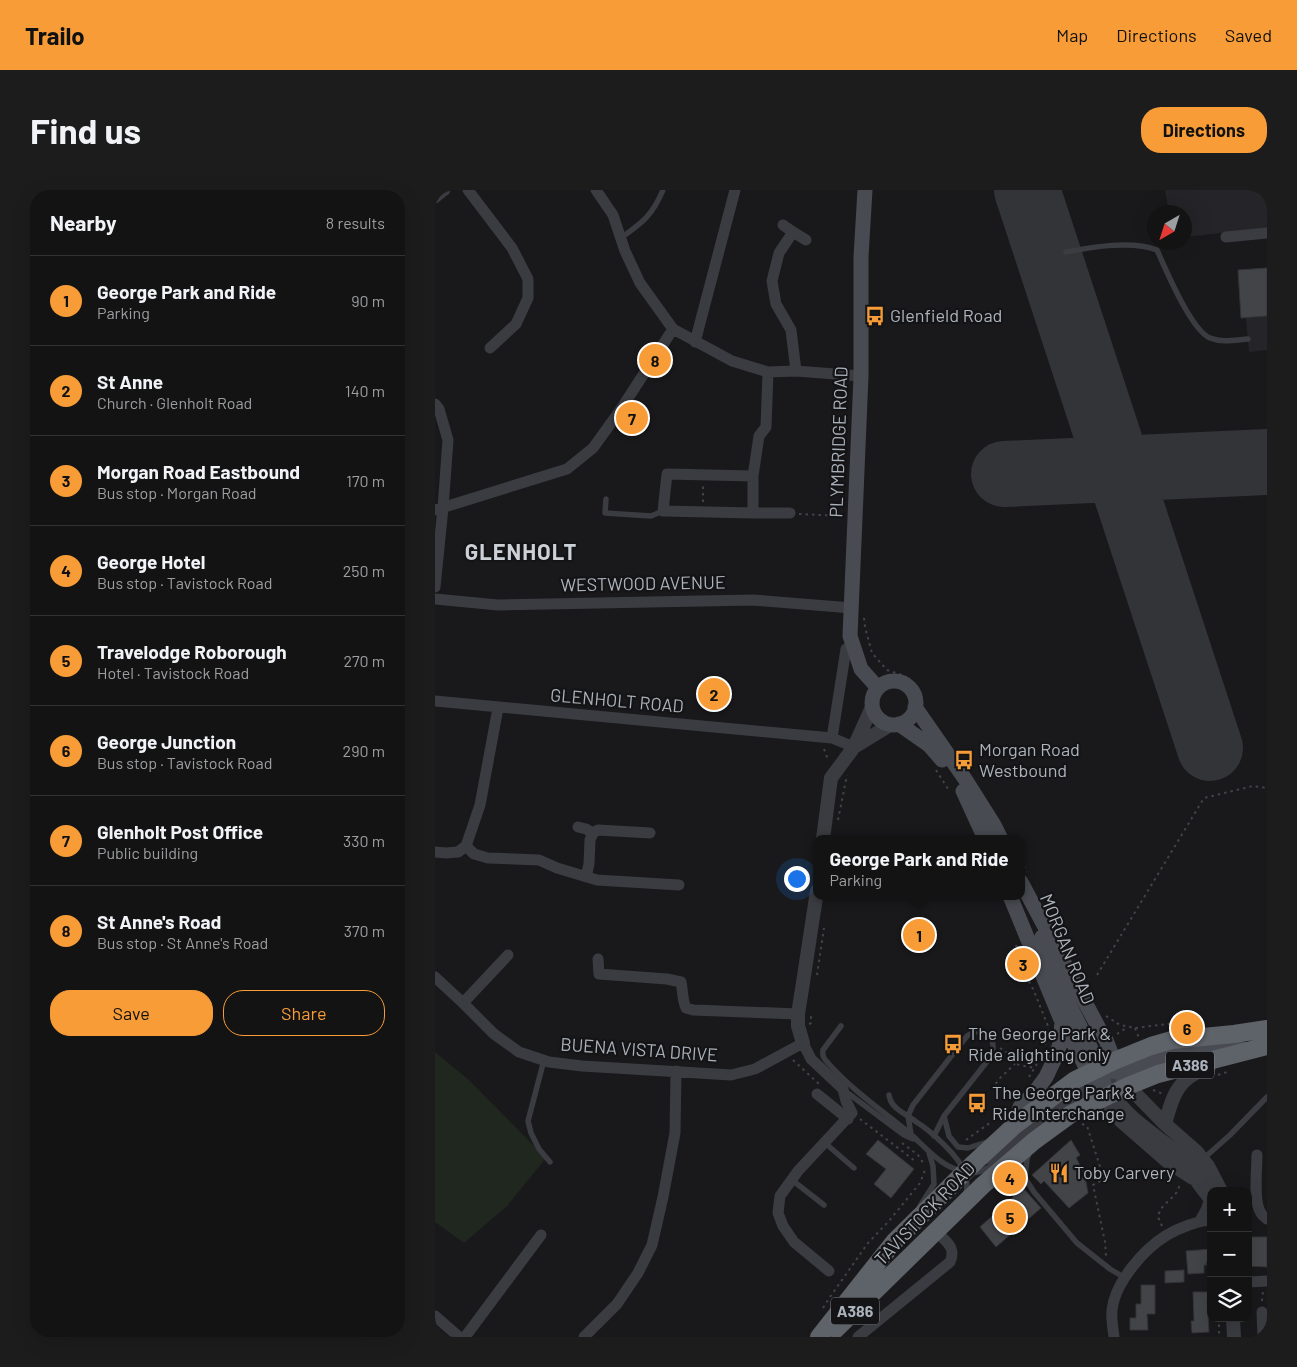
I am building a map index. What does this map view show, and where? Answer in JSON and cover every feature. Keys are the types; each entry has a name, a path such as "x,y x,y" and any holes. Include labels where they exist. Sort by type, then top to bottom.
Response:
{"highway":[{"name":"TAVISTOCK ROAD","path":"826,1337 857,1309 929,1226 965,1202 1034,1142 1071,1114 1106,1078 1151,1046 1172,1040 1267,1029"},
{"name":"TAVISTOCK ROAD","path":"819,1337 905,1230 1009,1130 1075,1080 1106,1078 1181,1067 1261,1048"}],"main road":[{"name":"PLYMBRIDGE ROAD","path":"865,190 861,256 861,376 850,636 861,669 877,688"},
{"path":"918,702 911,716 905,722 894,724 882,722 876,716 872,707 873,695 877,688 883,684 899,682 907,686 912,692 915,700 918,702 999,835"},
{"path":"894,724 929,745 947,765 966,797 983,835"},
{"name":"MORGAN ROAD","path":"1025,894 1067,1000 1106,1078"},
{"name":"MORGAN ROAD","path":"1012,900 1062,1022 1106,1078"},
{"path":"1009,1130 1020,1107 1035,1092 1046,1077 1060,1044 1062,1022"}],"street":[{"path":"435,198 445,190"},
{"path":"468,190 511,248 528,279 528,298 516,324 490,348"},
{"path":"596,190 613,215 640,283 673,329 732,361 768,372 795,371 861,376"},
{"path":"695,342 735,190"},
{"path":"783,225 806,240"},
{"path":"793,232 779,253 772,281 776,304 791,330 795,371"},
{"path":"1226,237 1267,233"},
{"path":"439,509 567,469 593,448 673,329"},
{"path":"753,513 753,476 759,436 766,427 768,372"},
{"path":"435,404 439,409 448,440 439,509 435,587"},
{"path":"753,476 667,474 663,511 790,514"},
{"name":"WESTWOOD AVENUE","path":"435,598 499,605 753,600 852,608"},
{"path":"832,738 845,649"},
{"name":"GLENHOLT ROAD","path":"435,702 832,738 854,747"},
{"path":"824,835 831,778 854,747 872,707"},
{"path":"435,852 458,852 466,846 480,805 498,708"},
{"path":"854,747 894,724"},
{"path":"578,827 593,833"},
{"path":"586,877 589,864 590,840 593,833 598,830 650,833"},
{"path":"466,846 474,854 488,858 539,860 557,868 597,880 679,885"},
{"path":"816,900 798,1014 798,1026 803,1043 811,1059 843,1089 850,1116"},
{"path":"463,1003 508,955"},
{"path":"598,959 599,974 667,979 681,982 683,990 682,1000 686,1008 693,1010 798,1014"},
{"name":"BUENA VISTA DRIVE","path":"435,977 494,1034 519,1052 549,1062 582,1066 731,1074 755,1069 803,1043"},
{"path":"1210,1187 1170,1128 1175,1095 1181,1084 1189,1076 1261,1048"},
{"path":"584,1337 617,1304 638,1273 652,1246 675,1133 676,1071"},
{"path":"1106,1078 1170,1128 1197,1152 1208,1166 1219,1187"},
{"path":"969,1168 994,1154 1073,1096 1106,1078"},
{"path":"1106,1078 1121,1121 1168,1162 1196,1180 1207,1195"},
{"path":"817,1094 850,1116"},
{"path":"829,1271 794,1242 783,1226 778,1213 780,1196 799,1171 850,1116"},
{"path":"1257,1155 1257,1204 1261,1214 1267,1219"},
{"path":"1114,1337 1112,1311 1115,1296 1125,1278 1144,1253 1168,1235 1205,1221 1207,1208"},
{"name":"TAVISTOCK ROAD","path":"858,1337 950,1262 952,1257 951,1246 929,1226"},
{"path":"465,1337 541,1235"},
{"path":"1252,1282 1265,1281"},
{"path":"1262,1312 1263,1337"},
{"path":"435,1316 459,1337"},
{"path":"1233,1322 1234,1337"}],"lane":[{"path":"621,238 642,223 653,211 663,190"},
{"path":"1066,252 1127,245 1147,246 1157,250 1197,328 1209,338 1224,341 1248,339"},
{"path":"606,499 605,513 651,516 663,511"},
{"path":"841,1026 823,1050 822,1055 827,1062 843,1079 918,1140 929,1153 944,1164 969,1168"},
{"path":"911,1134 908,1116 913,1106 967,1036 974,1031 983,1031 991,1036 994,1051 944,1116 934,1136"},
{"path":"544,1060 528,1120 531,1133 539,1149 550,1162"},
{"path":"843,1089 903,1135 918,1140"},
{"path":"889,1095 890,1101 895,1108 928,1130 975,1174 982,1172 1034,1142"},
{"path":"1203,1159 1230,1135 1267,1097"},
{"path":"944,1116 949,1136 958,1147 968,1148 1009,1130"},
{"path":"1034,1142 1027,1159 1025,1178 1077,1244 1125,1278"},
{"path":"825,1143 853,1168"},
{"path":"905,1230 933,1184 933,1166 929,1153"},
{"path":"965,1202 969,1168"},
{"path":"792,1180 824,1204"},
{"path":"905,1230 929,1226"}],"path":[{"path":"703,512 704,475"},
{"path":"790,514 855,517"},
{"path":"864,617 873,653 887,670 905,676 918,689 918,702"},
{"path":"811,736 825,749 830,765 831,778"},
{"path":"932,764 951,793"},
{"path":"837,826 848,773"},
{"path":"1097,975 1204,798 1253,786 1267,788"},
{"path":"1016,945 1020,964 1048,1026 1045,1047"},
{"path":"992,1089 1000,1078 1015,1064 1015,1058 994,1044"},
{"path":"1030,1076 1041,1058"},
{"path":"1015,1064 1035,1068"},
{"path":"958,1147 998,1117 1009,1104"},
{"path":"850,1116 915,1161"},
{"path":"1076,1122 1087,1126 1104,1179 1093,1185 1105,1242 1106,1266"},
{"path":"821,1313 830,1296 868,1243 920,1183 926,1167"},
{"path":"1168,1235 1158,1217 1160,1210 1178,1191 1180,1186 1177,1178"},
{"path":"1262,1312 1265,1281"},
{"path":"1219,1322 1219,1337"}],"shaded area":[{"path":"1165,190 1267,190 1267,228 1192,236 1192,205 1168,205"},
{"path":"1267,316 1267,350 1249,352 1246,318"},
{"path":"435,1052 469,1080 546,1158 507,1206 464,1243 435,1222"}],"building":[{"path":"1267,268 1267,316 1241,318 1238,270"},
{"path":"712,680 720,680 719,684 726,685 724,704 702,702 704,684 711,684"},
{"path":"878,1140 914,1169 891,1198 874,1184 886,1169 866,1154"},
{"name":"Toby Carvery","path":"1071,1140 1080,1155 1076,1158 1084,1172 1088,1193 1069,1208 1044,1181 1041,1184 1032,1175"},
{"path":"1023,1188 1041,1208 996,1247 980,1227"},
{"path":"1252,1237 1267,1237 1267,1267 1252,1266"},
{"path":"1207,1249 1207,1265 1204,1265 1204,1273 1188,1274 1186,1251"},
{"path":"1184,1270 1184,1282 1165,1283 1165,1271"},
{"path":"1141,1285 1155,1285 1155,1314 1147,1314 1148,1330 1130,1330 1130,1318 1136,1318 1136,1304 1141,1304"},
{"path":"1193,1292 1207,1292 1209,1332 1192,1333 1191,1321 1194,1321"}],"runway":[{"path":"1027,190 1210,748"},
{"path":"1004,474 1267,462"}],"place":[{"name":"Glenfield Road","path":"875,316"},
{"name":"St Anne's Road","path":"655,360"},
{"name":"Glenholt Post Office","path":"632,418"},
{"name":"St Anne","path":"714,694"},
{"name":"Morgan Road Westbound","path":"964,760"},
{"name":"George Park and Ride","path":"919,935"},
{"name":"Morgan Road Eastbound","path":"1023,964"},
{"name":"George Junction","path":"1187,1028"},
{"name":"The George Park & Ride alighting only","path":"953,1044"},
{"name":"The George Park & Ride Interchange","path":"977,1103"},
{"name":"Toby Carvery","path":"1059,1173"},
{"name":"George Hotel","path":"1010,1178"},
{"name":"Travelodge Roborough","path":"1010,1217"}],"district":[{"name":"GLENHOLT","path":"521,552"}]}
